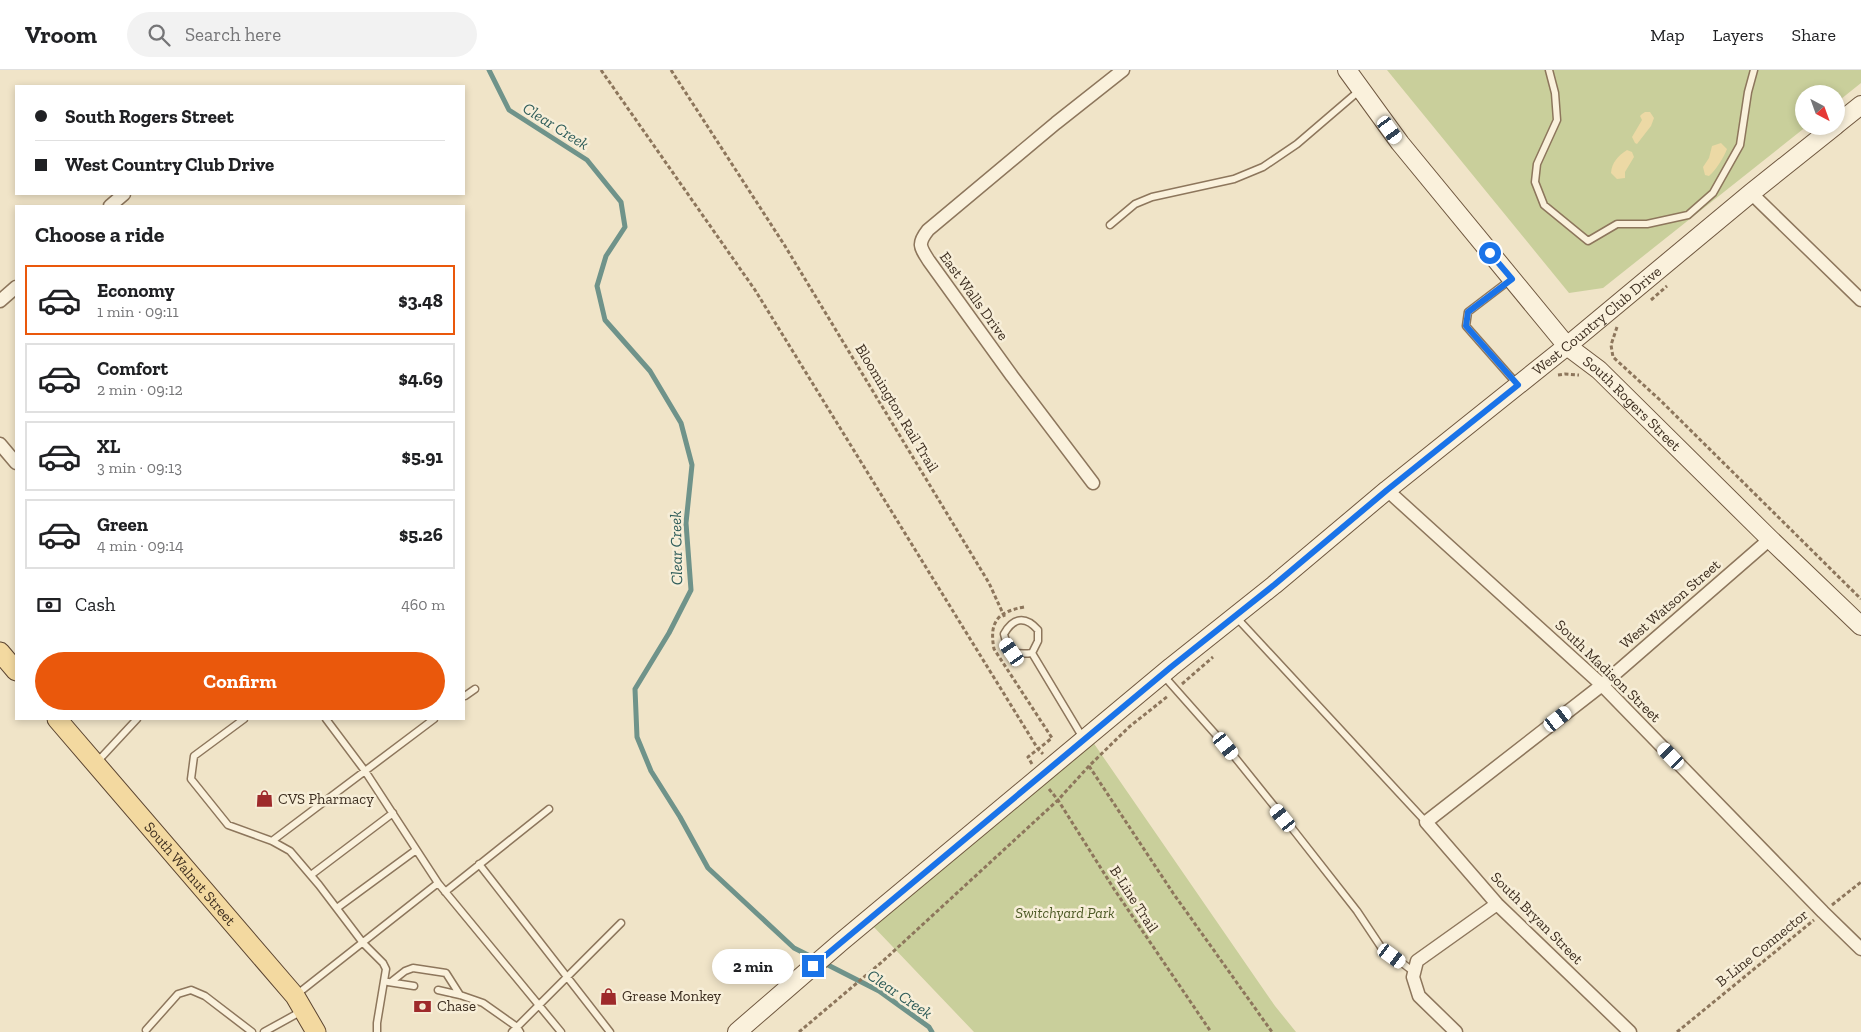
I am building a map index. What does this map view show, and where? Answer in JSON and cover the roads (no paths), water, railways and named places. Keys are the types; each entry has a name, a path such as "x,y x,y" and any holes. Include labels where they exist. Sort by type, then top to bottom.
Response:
{"main road":[{"name":"South Rogers Street","path":"1347,70 1400,143 1567,346 1599,370 1770,540 1861,626"},
{"name":"West Country Club Drive","path":"1845,118 1861,105"},
{"name":"West Country Club Drive","path":"737,1032 841,942 1162,674 1824,135"},
{"path":"0,652 15,670"},
{"name":"South Walnut Street","path":"58,720 299,1003 316,1032"}],"street":[{"name":"East Walls Drive","path":"1093,483 1012,376 929,262 920,246 921,240 928,230 1056,123 1123,70"},
{"path":"1751,193 1861,300"},
{"path":"111,205 123,195"},
{"path":"0,302 15,289"},
{"path":"0,444 15,462"},
{"name":"South Madison Street","path":"1387,490 1602,684 1861,949"},
{"name":"West Watson Street","path":"1426,822 1602,684 1770,540"},
{"name":"South Bryan Street","path":"1426,822 1497,904 1630,1032"},
{"path":"1456,1032 1419,996 1413,977 1417,961 1497,904"}],"lane":[{"path":"1548,70 1555,93 1557,120 1536,164 1535,182 1544,205 1588,241 1617,224 1647,224 1688,214 1713,193 1740,145 1748,92 1754,70"},
{"path":"1110,226 1135,204 1152,196 1234,179 1263,168 1297,144 1361,89"},
{"path":"1512,279 1468,312 1466,326 1518,385"},
{"path":"1235,616 1426,822"},
{"path":"1021,620 1031,622 1038,630 1038,642 1032,653 1019,655 1012,652 1006,643 1004,634 1009,625 1021,620"},
{"path":"1032,653 1084,739"},
{"path":"1162,674 1226,746 1295,832 1357,911 1381,948 1414,972"},
{"path":"465,694 475,688"},
{"path":"96,763 136,720"},
{"path":"243,720 194,756 191,779 228,825 272,841 290,851 311,875 363,943 383,963 388,982 377,1023 377,1032"},
{"path":"327,720 365,770 438,884 561,1032"},
{"path":"272,841 433,720"},
{"path":"445,892 548,809"},
{"path":"311,875 393,813"},
{"path":"337,908 416,850"},
{"path":"479,864 610,1032"},
{"path":"264,1032 299,1003 363,943 438,884"},
{"path":"438,990 483,1003 516,1030 621,923"},
{"path":"388,982 405,970 413,968 446,973 460,995"},
{"path":"388,982 414,986"},
{"path":"146,1030 178,994 191,990 205,996 252,1032"}],"waterway":[{"name":"Clear Creek","path":"489,70 509,110 587,160 621,202 625,227 606,256 597,286 605,320 650,371 681,423 692,465 686,523 691,590 669,633 635,689 637,737 651,771 680,817 708,868 794,948 816,959"},
{"name":"Clear Creek","path":"824,963 879,991 929,1027 932,1032"}],"place":[{"name":"CVS Pharmacy","path":"264,799"},
{"name":"Grease Monkey","path":"608,996"},
{"name":"Chase","path":"423,1006"}],"park label":[{"name":"Switchyard Park","path":"1065,913"}]}
